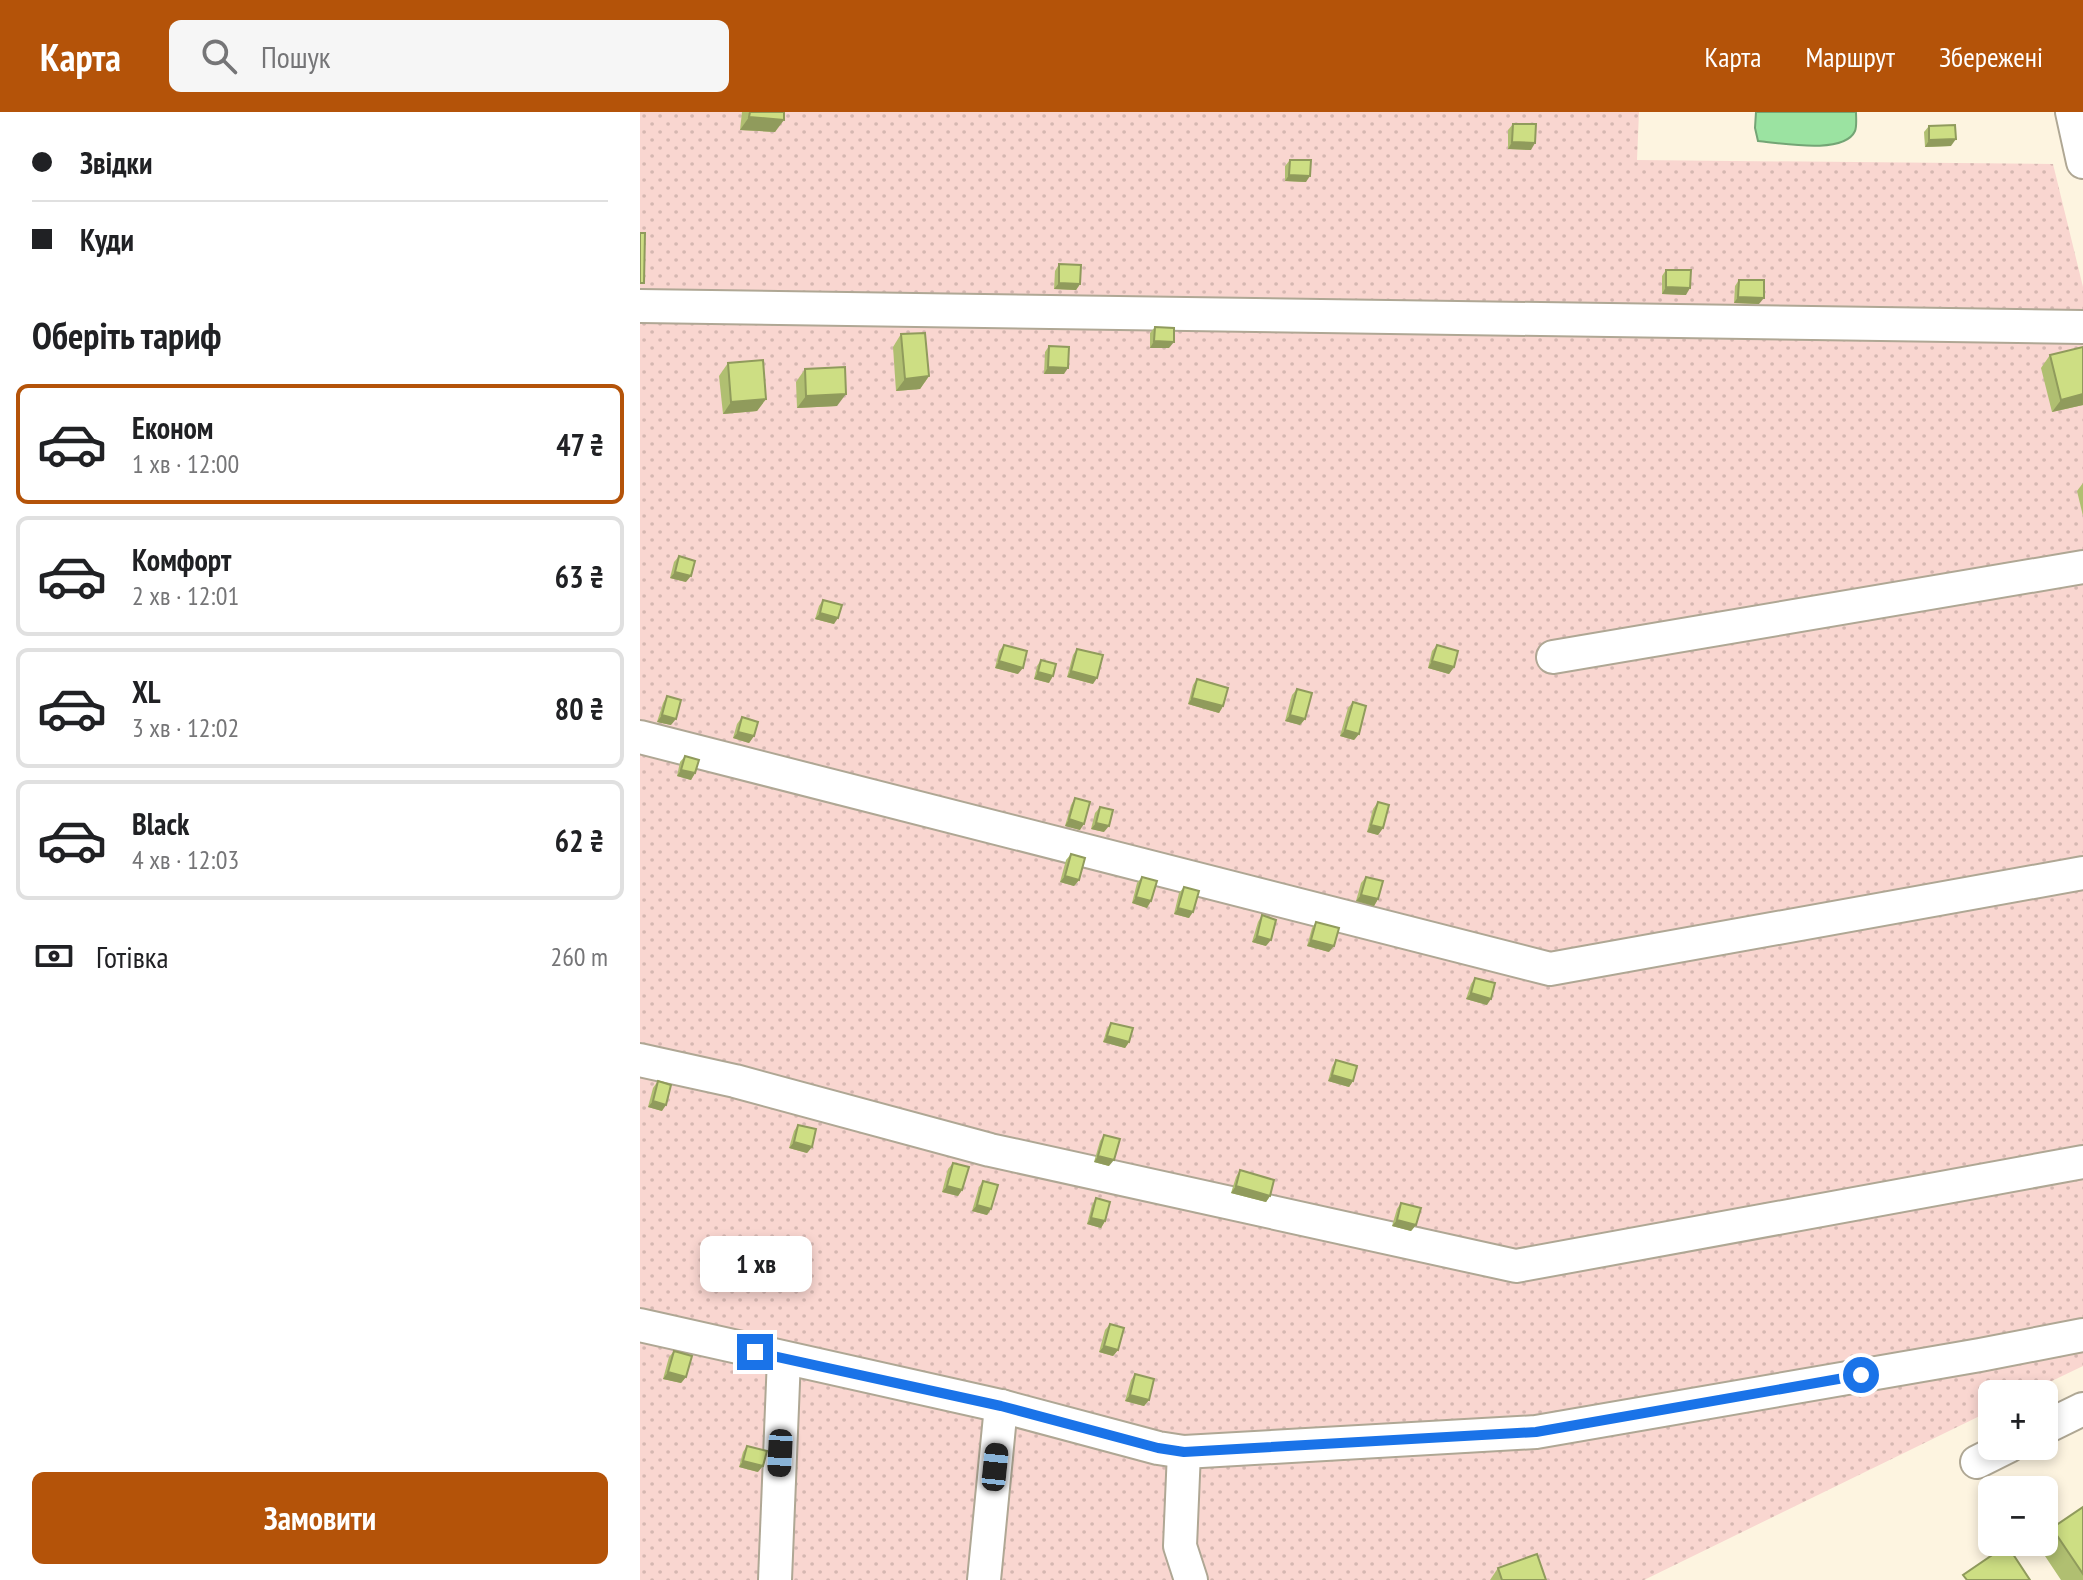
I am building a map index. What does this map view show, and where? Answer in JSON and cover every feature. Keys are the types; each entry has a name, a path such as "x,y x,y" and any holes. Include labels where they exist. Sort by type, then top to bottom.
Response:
{"street":[{"path":"2072,112 2083,162"},
{"path":"640,306 2083,327"},
{"path":"1553,657 2083,567"},
{"path":"640,737 1550,969 2083,873"},
{"path":"640,1060 735,1081 990,1150 1516,1266 2083,1162"},
{"path":"640,1325 1001,1406 1158,1448 1184,1452 1536,1432 2083,1335"},
{"path":"775,1580 784,1358"},
{"path":"984,1580 1001,1406"},
{"path":"2058,1421 2083,1409"},
{"path":"1184,1452 1180,1546 1191,1580"},
{"path":"1977,1462 1981,1460"}],"shaded area":[{"path":"640,112 1639,112 1637,160 2053,164 2083,287 2083,1366 2054,1380 1978,1380 1978,1417 1644,1580 640,1580"},
{"path":"1756,112 1856,112 1856,127 1849,138 1826,145 1758,141"}],"building":[{"path":"750,112 784,112 784,120 749,117"},
{"path":"1513,124 1536,124 1535,143 1512,142"},
{"path":"1955,125 1956,139 1929,140 1929,126"},
{"path":"1290,160 1311,160 1310,176 1289,175"},
{"path":"640,233 645,233 644,283 640,283"},
{"path":"1059,264 1081,265 1080,284 1059,283"},
{"path":"1666,270 1691,270 1690,288 1666,287"},
{"path":"1739,280 1764,280 1764,298 1738,297"},
{"path":"1155,327 1174,328 1174,342 1154,341"},
{"path":"925,333 929,376 905,379 901,334"},
{"path":"1049,346 1069,347 1068,368 1048,367"},
{"path":"2083,347 2083,394 2061,400 2050,355"},
{"path":"763,360 766,399 731,402 728,363"},
{"path":"845,367 846,394 806,396 805,369"},
{"path":"679,556 695,561 691,576 675,572"},
{"path":"823,600 842,605 838,618 820,613"},
{"path":"1004,645 1027,651 1023,668 999,661"},
{"path":"1437,645 1458,651 1454,667 1432,661"},
{"path":"1077,649 1103,655 1097,678 1071,671"},
{"path":"1041,660 1056,664 1053,676 1038,672"},
{"path":"1197,679 1228,688 1223,706 1192,698"},
{"path":"1297,689 1312,693 1305,719 1290,715"},
{"path":"667,696 681,700 676,719 662,715"},
{"path":"1353,702 1366,706 1359,734 1345,730"},
{"path":"742,717 758,722 754,736 738,732"},
{"path":"685,756 699,760 695,773 681,770"},
{"path":"1075,798 1090,802 1084,824 1069,819"},
{"path":"1378,802 1389,805 1383,828 1371,825"},
{"path":"1100,807 1113,810 1109,826 1096,823"},
{"path":"1071,854 1085,858 1079,880 1065,876"},
{"path":"1142,877 1157,881 1151,901 1136,897"},
{"path":"1366,877 1383,881 1378,899 1361,895"},
{"path":"1184,887 1199,891 1193,912 1178,908"},
{"path":"1262,915 1276,920 1271,940 1257,936"},
{"path":"1316,922 1339,928 1334,946 1311,940"},
{"path":"1475,978 1495,983 1491,999 1471,993"},
{"path":"1111,1023 1133,1028 1129,1042 1107,1036"},
{"path":"1336,1060 1357,1066 1353,1081 1332,1075"},
{"path":"658,1081 671,1085 666,1105 653,1101"},
{"path":"798,1125 816,1129 812,1147 794,1142"},
{"path":"1104,1135 1120,1139 1114,1160 1098,1156"},
{"path":"953,1163 969,1167 962,1190 947,1186"},
{"path":"1240,1170 1274,1180 1270,1196 1236,1186"},
{"path":"983,1181 998,1185 991,1209 977,1205"},
{"path":"1096,1198 1110,1202 1105,1221 1091,1218"},
{"path":"1401,1203 1421,1208 1416,1225 1397,1220"},
{"path":"1110,1324 1124,1328 1118,1350 1104,1346"},
{"path":"674,1351 692,1356 686,1377 668,1372"},
{"path":"1135,1374 1154,1379 1149,1400 1130,1395"},
{"path":"747,1446 767,1451 763,1466 743,1461"},
{"path":"2083,1507 2083,1574 2058,1537 2058,1524"},
{"path":"1537,1554 1546,1580 1502,1580 1498,1568"},
{"path":"1991,1556 2014,1556 2030,1580 1967,1580 1963,1575"}],"route":[{"path":"755,1352 1001,1406 1158,1448 1184,1452 1536,1432 1861,1375"}]}
